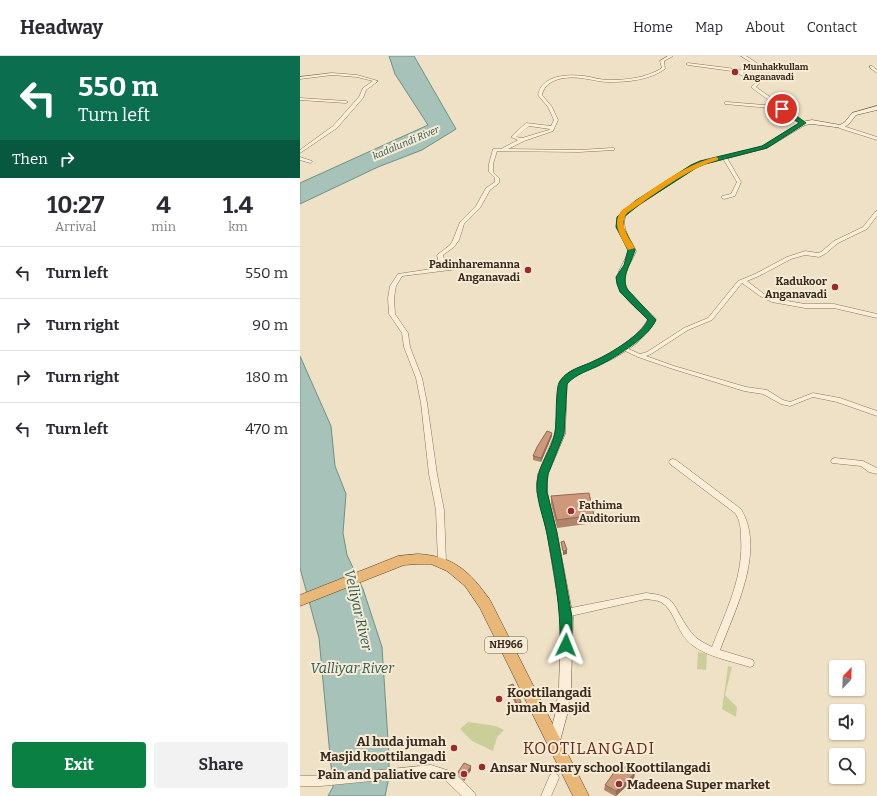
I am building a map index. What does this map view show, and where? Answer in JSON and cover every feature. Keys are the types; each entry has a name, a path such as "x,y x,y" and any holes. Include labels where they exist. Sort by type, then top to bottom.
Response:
{"highway":[{"name":"NH966","path":"300,601 403,560 417,558 449,564 473,585 485,604 555,738 581,796"}],"main road":[{"path":"555,738 561,715 565,688 566,613 552,533 542,492 543,474 560,434 563,383 565,379 572,373 598,363 622,348 649,326 652,320 623,290 620,284 620,277 627,265 632,250 620,227 620,217 638,202 684,172 703,163 765,147 803,123 812,122 841,127 847,123 854,114 877,108"}],"street":[{"path":"502,150 522,140 544,134 552,128 556,120 554,114 540,95 540,90 549,82 572,76 610,82 652,75 664,68 662,60 671,56"},
{"path":"688,64 743,72 759,66 743,56"},
{"path":"871,67 877,72"},
{"path":"743,72 740,73 758,81 753,87 803,123"},
{"path":"300,78 332,74 357,76 376,81 364,89 361,97 335,127 300,152"},
{"path":"300,99 346,102"},
{"path":"727,102 782,109"},
{"path":"522,140 513,137 528,124 552,128"},
{"path":"841,127 877,139"},
{"path":"440,269 442,263 440,255 452,246 456,240 462,223 478,206 488,189 497,183 497,178 491,172 491,164 495,150 579,151 612,149"},
{"path":"724,157 739,182 733,195 724,197"},
{"path":"300,158 310,162"},
{"path":"640,356 649,353 686,329 710,318 742,281 757,275 789,258 805,253 819,255 823,253 836,242 865,228 877,213"},
{"path":"442,562 440,510 433,474 424,403 404,333 392,314 392,286 400,274 480,265"},
{"path":"742,281 762,295 774,301 805,306 834,306 877,316"},
{"path":"622,348 640,356 679,369 746,389 765,392 781,402 790,404 813,395 838,400 877,414"},
{"path":"835,461 863,464 872,470 877,471"},
{"path":"673,462 738,511 744,521 745,558 743,574 715,651"},
{"path":"566,613 646,596 654,596 667,602 676,613 684,631 694,643 750,663"},
{"path":"300,781 321,781 431,770 442,772 449,776 470,796"},
{"path":"546,796 554,778"}],"green space":[{"path":"698,652 707,654 706,670 697,669"},
{"path":"728,666 732,667 725,695 737,707 736,717 722,709"},
{"path":"468,722 496,726 504,730 497,737 493,751 472,741 460,729"}],"water":[{"name":"kadalundi River","path":"389,56 414,56 456,129 422,150 378,167 300,204 300,183 428,125 395,74"},
{"name":"Valliyar River","path":"300,356 331,426 335,466 346,494 343,533 347,555 363,589 382,647 389,756 389,777 385,796 328,796 333,787 319,638 300,568"}],"building":[{"path":"547,431 552,433 541,458 533,456 537,447"},
{"path":"589,493 594,515 557,520 551,496"},
{"path":"564,541 567,550 563,551 561,542"},
{"path":"513,684 521,702 517,704 508,686"},
{"path":"464,763 471,766 464,777 458,772"},
{"name":"Madeena Super market","path":"620,764 635,773 616,791 605,785"}],"slow traffic":[{"path":"631,248 619,222 620,217 624,212 684,172 693,167 716,159"}],"place":[{"name":"Munhakkullam Anganavadi","path":"735,72"},
{"name":"Padinharemanna Anganavadi","path":"528,270"},
{"name":"Kadukoor Anganavadi","path":"835,287"},
{"name":"Fathima Auditorium","path":"571,511"},
{"name":"Koottilangadi jumah Masjid","path":"499,699"},
{"name":"Al huda jumah Masjid koottilangadi","path":"454,748"},
{"name":"Ansar Nursary school Koottilangadi","path":"482,767"},
{"name":"Pain and paliative care","path":"464,774"},
{"name":"Madeena Super market","path":"619,784"}],"district":[{"name":"KOOTILANGADI","path":"589,748"}],"route":[{"path":"566,645 567,617 552,533 542,492 543,474 560,434 563,383 572,373 598,363 622,348 652,323 652,320 623,290 620,284 620,277 627,265 632,250 620,227 620,217 624,212 661,186 693,167 724,157 765,147 803,123 782,109"}],"water label":[{"name":"Velliyar River","path":"358,610"}]}
